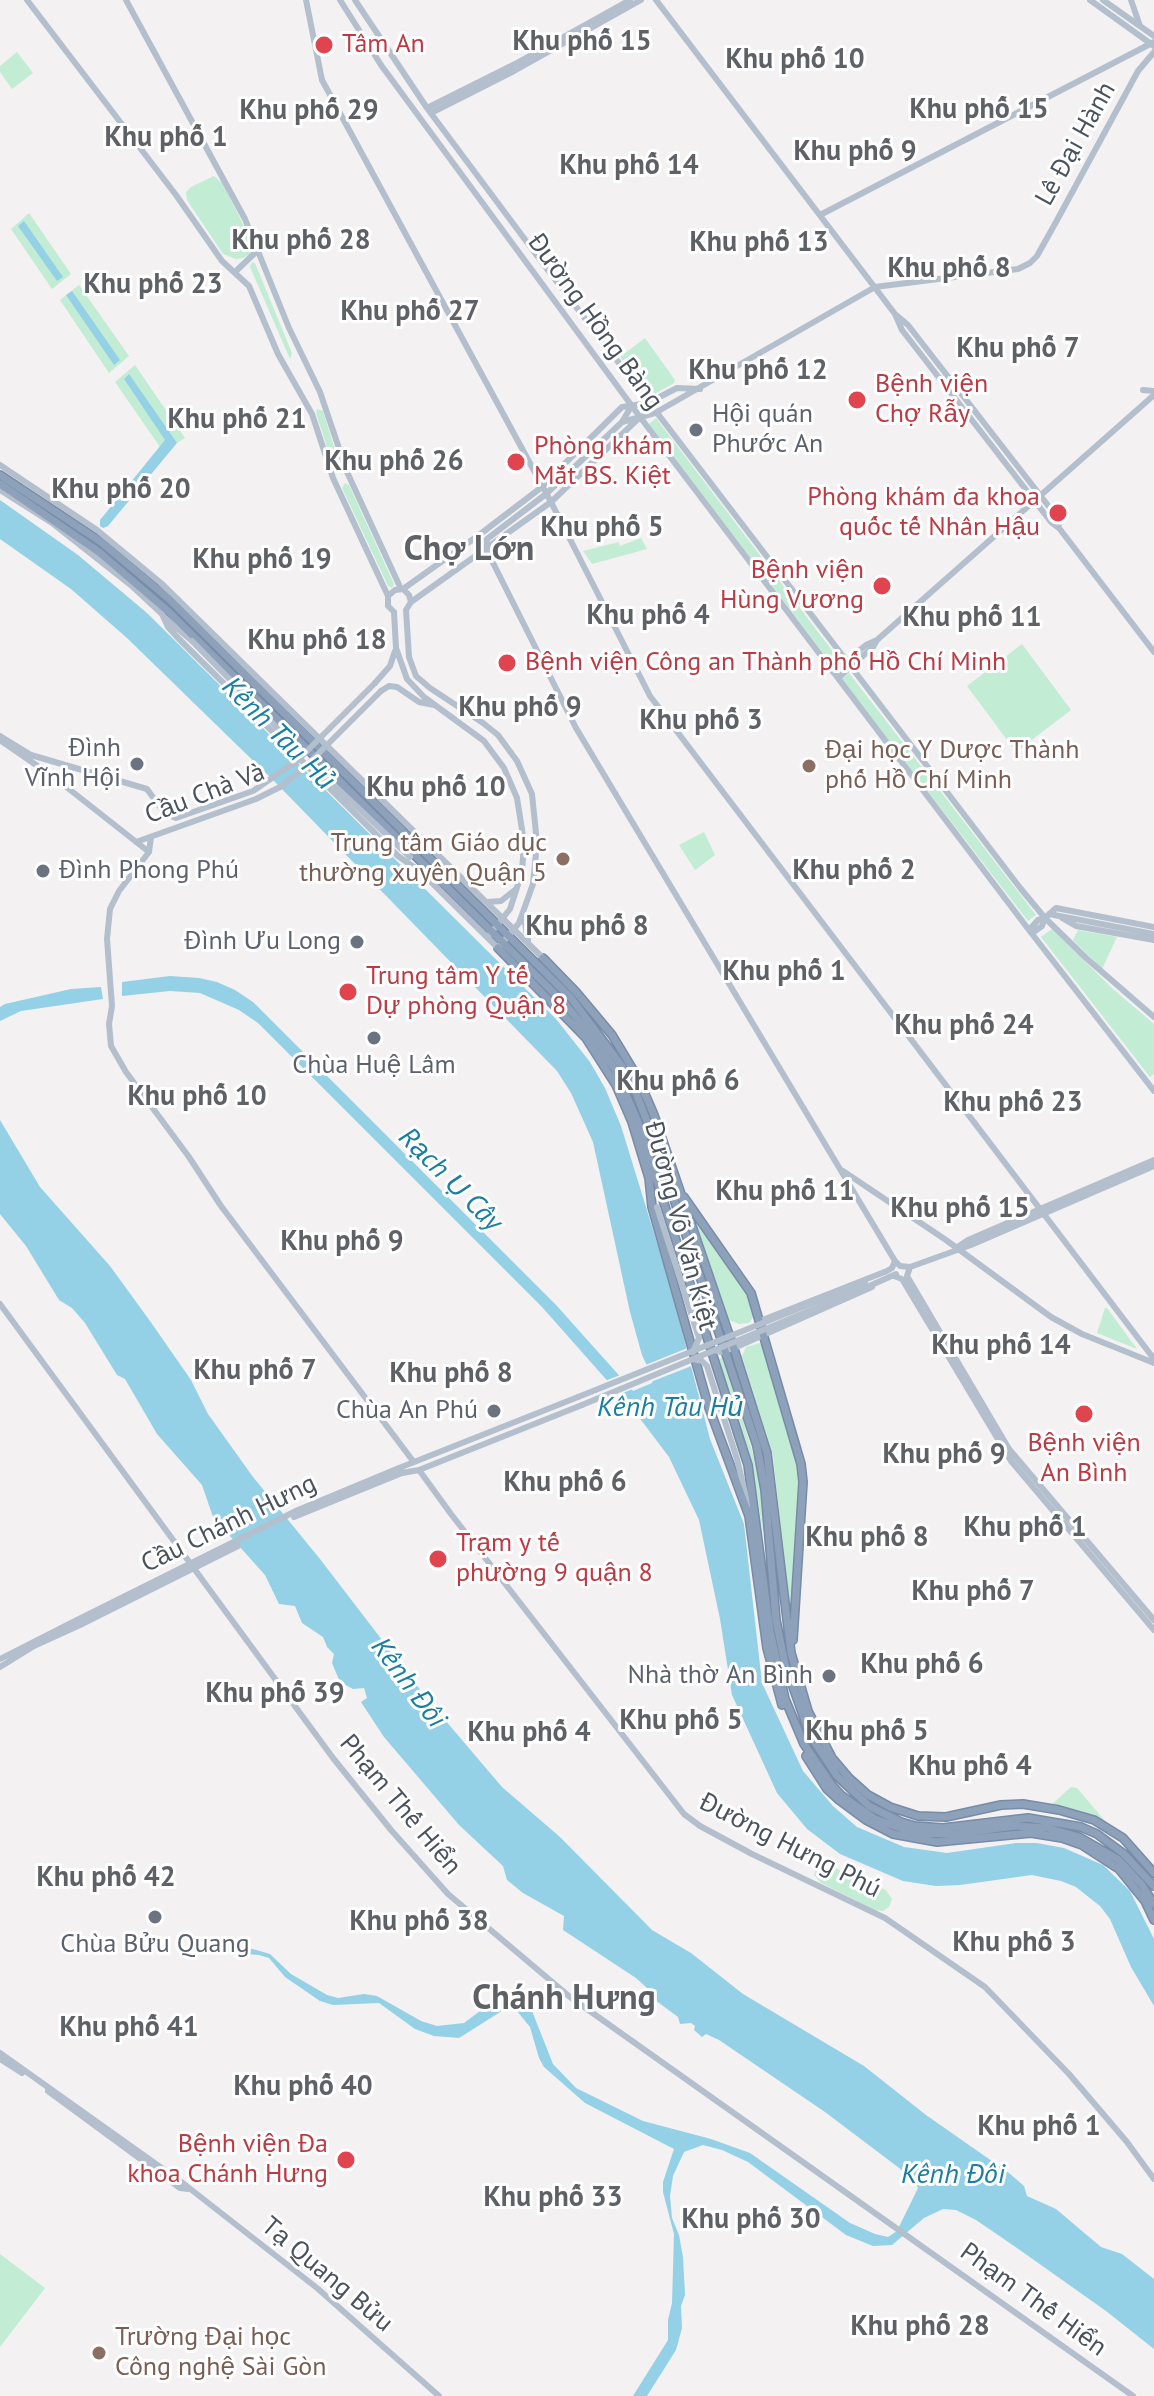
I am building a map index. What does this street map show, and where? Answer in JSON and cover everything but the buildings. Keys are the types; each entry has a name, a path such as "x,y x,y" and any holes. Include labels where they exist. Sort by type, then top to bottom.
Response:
{"highway":[{"name":"Đường Võ Văn Kiệt","path":"0,475 101,542 146,579 486,913 495,928"},
{"name":"Đường Võ Văn Kiệt","path":"0,484 122,570 169,612 584,1012 607,1044 634,1088 695,1269 730,1349 762,1472 784,1676"},
{"name":"Đường Võ Văn Kiệt","path":"506,939 586,1029 615,1069 638,1122 748,1465 770,1631 799,1733 820,1771 841,1795 875,1819 900,1830 925,1835 1015,1826 1064,1831 1088,1840 1154,1886"},
{"name":"Đường Võ Văn Kiệt","path":"506,939 586,1038 616,1085 641,1149 651,1200 717,1432 749,1516 764,1631 810,1735 826,1762 853,1794 883,1814 915,1826 934,1828 1028,1818 1063,1822 1089,1830 1142,1885 1154,1904"},
{"name":"Đường Võ Văn Kiệt","path":"543,958 594,1013 628,1059 654,1115 769,1460 790,1645"},
{"path":"638,1122 641,1149"},
{"name":"Đường Võ Văn Kiệt","path":"679,1190 748,1288 803,1474 794,1633 784,1676"},
{"path":"755,1546 763,1570"},
{"name":"Đường Võ Văn Kiệt","path":"784,1676 799,1682 820,1738 835,1762 859,1787 890,1807 936,1818 1013,1804 1049,1808 1106,1825 1132,1847 1154,1873"},
{"path":"793,1691 799,1682"},
{"path":"1119,1860 1132,1847"},
{"name":"Đường Võ Văn Kiệt","path":"1119,1860 1154,1920"}],"main road":[{"path":"27,0 214,249 249,286 278,354 309,407 333,478 388,596 388,606 394,612 396,648 407,679 419,693 477,735 499,760 515,792 524,852 513,904 495,928"},
{"path":"126,0 239,207 323,400 347,472 411,602"},
{"path":"306,0 322,80 551,502 650,696 1154,1361"},
{"name":"Đường Hồng Bàng","path":"340,0 381,65 640,417 1154,1091"},
{"name":"Đường Hồng Bàng","path":"355,0 459,152 899,732 1068,941 1154,1017"},
{"path":"517,66 630,0"},
{"path":"418,115 641,0"},
{"path":"656,0 875,287 895,314 902,330 940,373 1038,499 1057,517 1059,528 1154,652"},
{"path":"1090,0 1154,36"},
{"path":"820,215 1153,47 1138,29 1103,0"},
{"path":"1131,0 1138,29"},
{"name":"Lê Đại Hành","path":"875,287 1018,269 1037,256 1153,47"},
{"path":"381,65 392,58"},
{"path":"449,157 459,152"},
{"path":"481,200 491,193"},
{"path":"235,272 258,250"},
{"path":"530,267 541,261"},
{"path":"622,422 655,413 700,389 875,287"},
{"path":"895,314 908,325 932,364"},
{"path":"588,345 599,338"},
{"path":"388,596 479,535 542,486 622,407 648,403 677,388 700,389"},
{"path":"1143,390 1154,393"},
{"path":"838,678 856,653 877,640 1154,393"},
{"path":"309,407 323,400"},
{"path":"486,548 487,539 546,494 596,448 622,422 632,405"},
{"path":"506,939 523,914 536,863 537,822 528,782 512,752 483,723 416,676 411,664 406,610 411,602 551,502 640,417"},
{"path":"589,439 601,455"},
{"name":"Đường Võ Văn Kiệt","path":"0,465 103,534 205,624 498,912 495,928"},
{"path":"333,478 347,472"},
{"name":"Đường Võ Văn Kiệt","path":"0,490 52,523 133,587 162,614 177,637 398,856 506,939 529,945 543,958"},
{"path":"479,535 487,539"},
{"path":"479,535 576,728 895,1261 901,1266 910,1267"},
{"path":"736,543 749,536"},
{"path":"122,570 133,587"},
{"path":"794,620 805,609"},
{"path":"394,612 406,610"},
{"path":"162,614 295,746 298,760"},
{"path":"395,628 400,626 407,629"},
{"path":"833,672 873,647 877,640"},
{"name":"Cầu Chà Và","path":"0,738 34,756 147,789 165,814 178,818 260,788 298,760 390,666 396,648"},
{"path":"838,652 856,653"},
{"name":"Cầu Chà Và","path":"136,842 269,794 305,767 389,686 397,687 419,702 436,705"},
{"path":"886,742 899,732"},
{"path":"0,738 149,852"},
{"path":"499,760 512,752"},
{"path":"305,767 319,771 410,857 421,872"},
{"path":"522,823 537,822"},
{"path":"151,837 149,852 119,891 110,909 107,939 112,1006 109,1024 111,1046 126,1072 267,1268 413,1461"},
{"path":"487,902 501,901 518,887"},
{"path":"486,913 498,912 513,904"},
{"path":"1029,930 1035,931 1042,926 1056,908 1154,940"},
{"path":"523,914 529,945"},
{"path":"1047,916 1154,934"},
{"path":"1068,941 1077,923"},
{"path":"1128,929 1154,927"},
{"path":"1118,1179 1154,1160"},
{"path":"760,1321 894,1276 1154,1166"},
{"path":"840,1169 1061,1323 1154,1361"},
{"path":"649,1178 699,1338 693,1356"},
{"path":"859,1201 863,1190 871,1188"},
{"path":"400,1471 419,1470 582,1405 869,1282 892,1268 895,1261"},
{"path":"910,1267 907,1276 967,1383"},
{"path":"894,1276 902,1279 1008,1452 1152,1621 1154,1630"},
{"path":"688,1333 696,1342 711,1349 730,1349 868,1291 869,1282"},
{"name":"Phạm Thế Hiển","path":"0,1304 333,1758 397,1838 448,1894 570,1997 1133,2396"},
{"path":"772,1316 776,1330"},
{"path":"400,1471 413,1461 693,1356 705,1363 709,1372 737,1459 749,1516"},
{"name":"Đường Hưng Phú","path":"419,1470 684,1814 752,1854 885,1918 985,1987 1069,2074 1154,2179"},
{"name":"Cầu Chánh Hưng","path":"79,1622 298,1510 400,1471"},
{"path":"0,1659 79,1622"},
{"path":"0,1667 79,1622"},
{"name":"Tạ Quang Bửu","path":"0,2056 180,2188 188,2189 317,2288 439,2396"},
{"path":"1113,2396 1120,2387"}],"green space":[{"path":"17,52 33,73 12,89 0,72 0,66"},
{"path":"214,176 223,184 253,244 250,254 243,258 223,254 187,200 186,192 191,187"},
{"path":"29,213 71,274 52,289 11,229"},
{"path":"252,262 292,353 290,359 250,267"},
{"path":"79,285 129,356 109,373 60,300"},
{"path":"645,338 675,380 656,393 645,393 620,357"},
{"path":"135,365 185,438 177,443 166,440 160,447 115,382"},
{"path":"317,409 323,411 339,463 336,469 316,413"},
{"path":"656,418 840,661 833,666 649,424"},
{"path":"345,483 349,485 394,584 392,588 388,586 342,488"},
{"path":"641,538 647,549 592,564 583,551 619,542 620,546"},
{"path":"1022,644 1071,710 1016,752 967,686"},
{"path":"849,673 1036,915 1028,921 841,679"},
{"path":"704,832 715,855 695,870 679,845"},
{"path":"1052,929 1154,1024 1154,1074 1150,1077 1041,937"},
{"path":"1078,930 1117,937 1102,969 1073,940"},
{"path":"693,1215 748,1297 754,1316 749,1323 739,1324 729,1320"},
{"path":"1107,1308 1137,1349 1097,1333"},
{"path":"760,1343 800,1473 791,1627 773,1455 742,1356 746,1347"},
{"path":"724,1357 759,1474 766,1532 763,1532 750,1454 719,1359"},
{"path":"1071,1787 1077,1788 1106,1822 1050,1806"},
{"path":"818,1864 828,1864 886,1890 892,1899 889,1907 883,1911 875,1910 821,1883 814,1875"},
{"path":"0,2254 45,2288 0,2347"}],"water":[{"path":"24,221 63,277 57,281 18,226"},
{"path":"72,291 120,360 114,365 66,295"},
{"path":"129,374 177,443 108,526 103,528 100,520 165,440 124,379"},
{"name":"Kênh Tàu Hủ","path":"0,500 78,555 147,613 556,1019 590,1062 621,1126 670,1285 710,1439 744,1524 762,1683 803,1771 833,1806 857,1827 904,1847 947,1853 1037,1843 1064,1848 1103,1865 1130,1891 1154,1939 1154,2006 1131,1967 1110,1919 1100,1906 1076,1887 1032,1875 960,1885 936,1886 903,1881 840,1854 807,1829 777,1793 732,1695 699,1520 669,1457 635,1412 542,1307 258,1023 239,1010 200,993 170,991 122,996 122,982 170,976 217,982 253,1002 557,1306 633,1391 652,1383 630,1312 593,1142 571,1093 557,1071 276,783 127,638 71,589 0,539"},
{"path":"101,987 103,999 21,1011 0,1021 0,1007 5,1004 71,989"},
{"name":"Kênh Đôi","path":"0,1120 40,1187 110,1266 150,1321 191,1380 208,1414 253,1477 428,1700 502,1787 560,1837 652,1930 691,1953 743,1994 864,2066 926,2115 1009,2173 1024,2186 1027,2196 1056,2209 1101,2247 1122,2254 1154,2279 1154,2349 1017,2248 956,2210 943,2209 924,2218 892,2245 873,2246 846,2235 748,2162 703,2145 684,2152 673,2176 670,2196 672,2218 683,2257 685,2295 676,2350 647,2396 633,2396 668,2340 674,2234 663,2182 674,2149 585,2103 544,2067 530,2027 517,2011 505,2009 459,2038 434,2036 415,2029 379,2003 333,2005 320,2001 285,1977 269,1958 233,1953 226,1948 253,1949 270,1954 291,1974 327,1995 338,1998 364,1994 377,1996 421,2021 437,2026 464,2023 496,1999 516,1993 532,2011 553,2064 576,2088 643,2121 750,2153 850,2223 875,2234 888,2237 897,2231 918,2188 915,2180 825,2112 719,2040 706,2034 702,2037 691,2023 680,2024 678,2017 655,2000 636,1978 563,1930 564,1916 523,1893 507,1880 503,1866 459,1825 384,1737 361,1702 367,1698 364,1688 353,1689 340,1682 332,1663 334,1654 323,1637 302,1623 295,1606 279,1604 265,1575 213,1517 202,1485 157,1434 125,1379 117,1375 85,1323 72,1308 59,1300 26,1246 0,1214"}],"pier":[{"path":"690,1347 694,1365 615,1396 602,1382 623,1374 634,1386 649,1379 643,1366"}],"waterway":[{"path":"193,1938 203,1945 227,1950"}],"place":[{"name":"Tâm An","path":"324,45"},
{"name":"Bệnh viện Chợ Rẫy","path":"857,400"},
{"name":"Hội quán Phước An","path":"696,430"},
{"name":"Phòng khám Mắt BS. Kiệt","path":"516,462"},
{"name":"Phòng khám đa khoa quốc tế Nhân Hậu","path":"1058,513"},
{"name":"Bệnh viện Hùng Vương","path":"882,586"},
{"name":"Bệnh viện Công an Thành phố Hồ Chí Minh","path":"507,663"},
{"name":"Đình Vĩnh Hội","path":"137,764"},
{"name":"Đại học Y Dược Thành phố Hồ Chí Minh","path":"809,766"},
{"name":"Trung tâm Giáo dục thường xuyên Quận 5","path":"563,859"},
{"name":"Đình Phong Phú","path":"43,871"},
{"name":"Đình Ưu Long","path":"357,942"},
{"name":"Trung tâm Y tế Dự phòng Quận 8","path":"348,992"},
{"name":"Chùa Huệ Lâm","path":"374,1038"},
{"name":"Chùa An Phú","path":"494,1411"},
{"name":"Bệnh viện An Bình","path":"1084,1414"},
{"name":"Trạm y tế phường 9 quận 8","path":"438,1559"},
{"name":"Nhà thờ An Bình","path":"829,1676"},
{"name":"Chùa Bửu Quang","path":"155,1917"},
{"name":"Bệnh viện Đa khoa Chánh Hưng","path":"346,2160"},
{"name":"Trường Đại học Công nghệ Sài Gòn","path":"99,2353"}],"district":[{"name":"Khu phố 15","path":"582,42"},
{"name":"Khu phố 10","path":"795,60"},
{"name":"Khu phố 15","path":"979,110"},
{"name":"Khu phố 29","path":"309,111"},
{"name":"Khu phố 1","path":"166,138"},
{"name":"Khu phố 9","path":"855,152"},
{"name":"Khu phố 14","path":"629,166"},
{"name":"Khu phố 28","path":"301,241"},
{"name":"Khu phố 13","path":"759,243"},
{"name":"Khu phố 8","path":"949,269"},
{"name":"Khu phố 23","path":"153,285"},
{"name":"Khu phố 27","path":"410,312"},
{"name":"Khu phố 7","path":"1018,349"},
{"name":"Khu phố 12","path":"758,371"},
{"name":"Khu phố 21","path":"237,420"},
{"name":"Khu phố 26","path":"394,462"},
{"name":"Khu phố 20","path":"121,490"},
{"name":"Khu phố 5","path":"602,528"},
{"name":"Chợ Lớn","path":"469,550"},
{"name":"Khu phố 19","path":"262,560"},
{"name":"Khu phố 4","path":"648,616"},
{"name":"Khu phố 11","path":"972,618"},
{"name":"Khu phố 18","path":"317,641"},
{"name":"Khu phố 9","path":"520,708"},
{"name":"Khu phố 3","path":"701,721"},
{"name":"Khu phố 10","path":"436,788"},
{"name":"Khu phố 2","path":"854,871"},
{"name":"Khu phố 8","path":"587,927"},
{"name":"Khu phố 1","path":"784,972"},
{"name":"Khu phố 24","path":"964,1026"},
{"name":"Khu phố 6","path":"678,1082"},
{"name":"Khu phố 10","path":"197,1097"},
{"name":"Khu phố 23","path":"1013,1103"},
{"name":"Khu phố 11","path":"785,1192"},
{"name":"Khu phố 15","path":"960,1209"},
{"name":"Khu phố 9","path":"342,1242"},
{"name":"Khu phố 14","path":"1001,1346"},
{"name":"Khu phố 7","path":"255,1371"},
{"name":"Khu phố 8","path":"451,1374"},
{"name":"Khu phố 9","path":"944,1455"},
{"name":"Khu phố 6","path":"565,1483"},
{"name":"Khu phố 1","path":"1025,1528"},
{"name":"Khu phố 8","path":"867,1538"},
{"name":"Khu phố 7","path":"973,1592"},
{"name":"Khu phố 6","path":"922,1665"},
{"name":"Khu phố 39","path":"275,1694"},
{"name":"Khu phố 5","path":"681,1721"},
{"name":"Khu phố 5","path":"867,1732"},
{"name":"Khu phố 4","path":"529,1733"},
{"name":"Khu phố 4","path":"970,1767"},
{"name":"Khu phố 42","path":"106,1878"},
{"name":"Khu phố 38","path":"419,1922"},
{"name":"Khu phố 3","path":"1014,1943"},
{"name":"Chánh Hưng","path":"564,1999"},
{"name":"Khu phố 41","path":"129,2028"},
{"name":"Khu phố 40","path":"303,2087"},
{"name":"Khu phố 1","path":"1039,2127"},
{"name":"Khu phố 33","path":"553,2198"},
{"name":"Khu phố 30","path":"751,2220"},
{"name":"Khu phố 28","path":"920,2327"}],"water label":[{"name":"Rạch Ụ Cây","path":"450,1180"}]}
